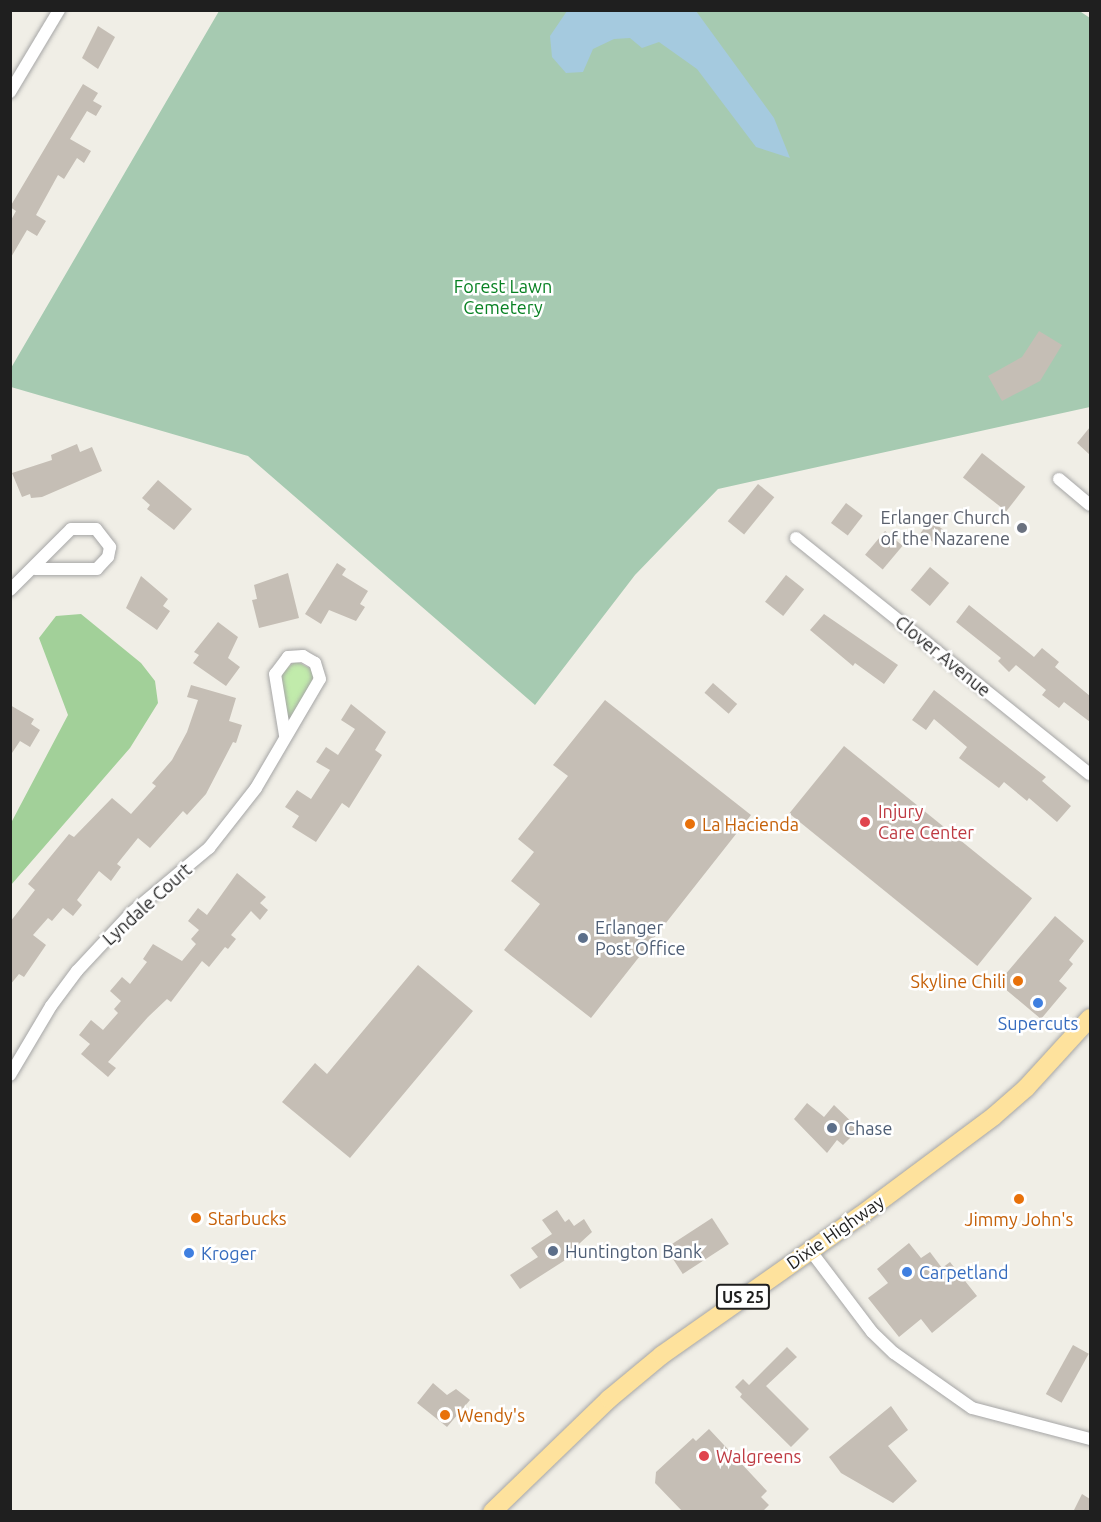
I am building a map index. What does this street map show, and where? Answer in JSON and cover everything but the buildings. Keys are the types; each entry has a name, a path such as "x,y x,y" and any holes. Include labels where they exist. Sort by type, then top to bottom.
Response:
{"main road":[{"name":"Dixie Highway","path":"492,1512 645,1370 994,1116 1026,1088 1090,1018"}],"street":[{"path":"10,92 59,10"},
{"path":"1059,479 1090,505"},
{"path":"10,590 35,569 71,529 96,529 110,546 108,557 97,569 35,569"},
{"name":"Clover Avenue","path":"796,538 1090,774"},
{"name":"Lyndale Court","path":"10,1075 51,1006 77,971 131,914 209,848 256,788 285,735 300,717 320,679 315,663 303,656 288,657 275,675 285,735"},
{"path":"810,1250 872,1332 894,1353 972,1408 1090,1439"}],"green space":[{"name":"Forest Lawn Cemetery","path":"1078,10 1090,18 1090,407 718,489 635,575 535,705 248,456 11,387 11,368 219,11"},
{"path":"81,614 141,663 155,681 158,703 130,748 11,885 11,823 68,715 39,638 56,616"},
{"path":"296,661 311,669 315,681 288,724 281,680 282,672"}],"water":[{"path":"567,11 696,11 774,118 790,158 756,147 697,69 659,42 642,48 630,38 614,39 593,49 583,72 566,73 552,57 550,36"}],"place":[{"name":"Erlanger Church of the Nazarene","path":"1022,528"},
{"name":"Injury Care Center","path":"865,822"},
{"name":"La Hacienda","path":"690,824"},
{"name":"Erlanger Post Office","path":"583,938"},
{"name":"Skyline Chili","path":"1018,981"},
{"name":"Supercuts","path":"1038,1003"},
{"name":"Chase","path":"832,1128"},
{"name":"Jimmy John's","path":"1019,1199"},
{"name":"Starbucks","path":"196,1218"},
{"name":"Huntington Bank","path":"553,1251"},
{"name":"Kroger","path":"189,1253"},
{"name":"Carpetland","path":"907,1272"},
{"name":"Wendy's","path":"445,1415"},
{"name":"Walgreens","path":"704,1456"}]}
